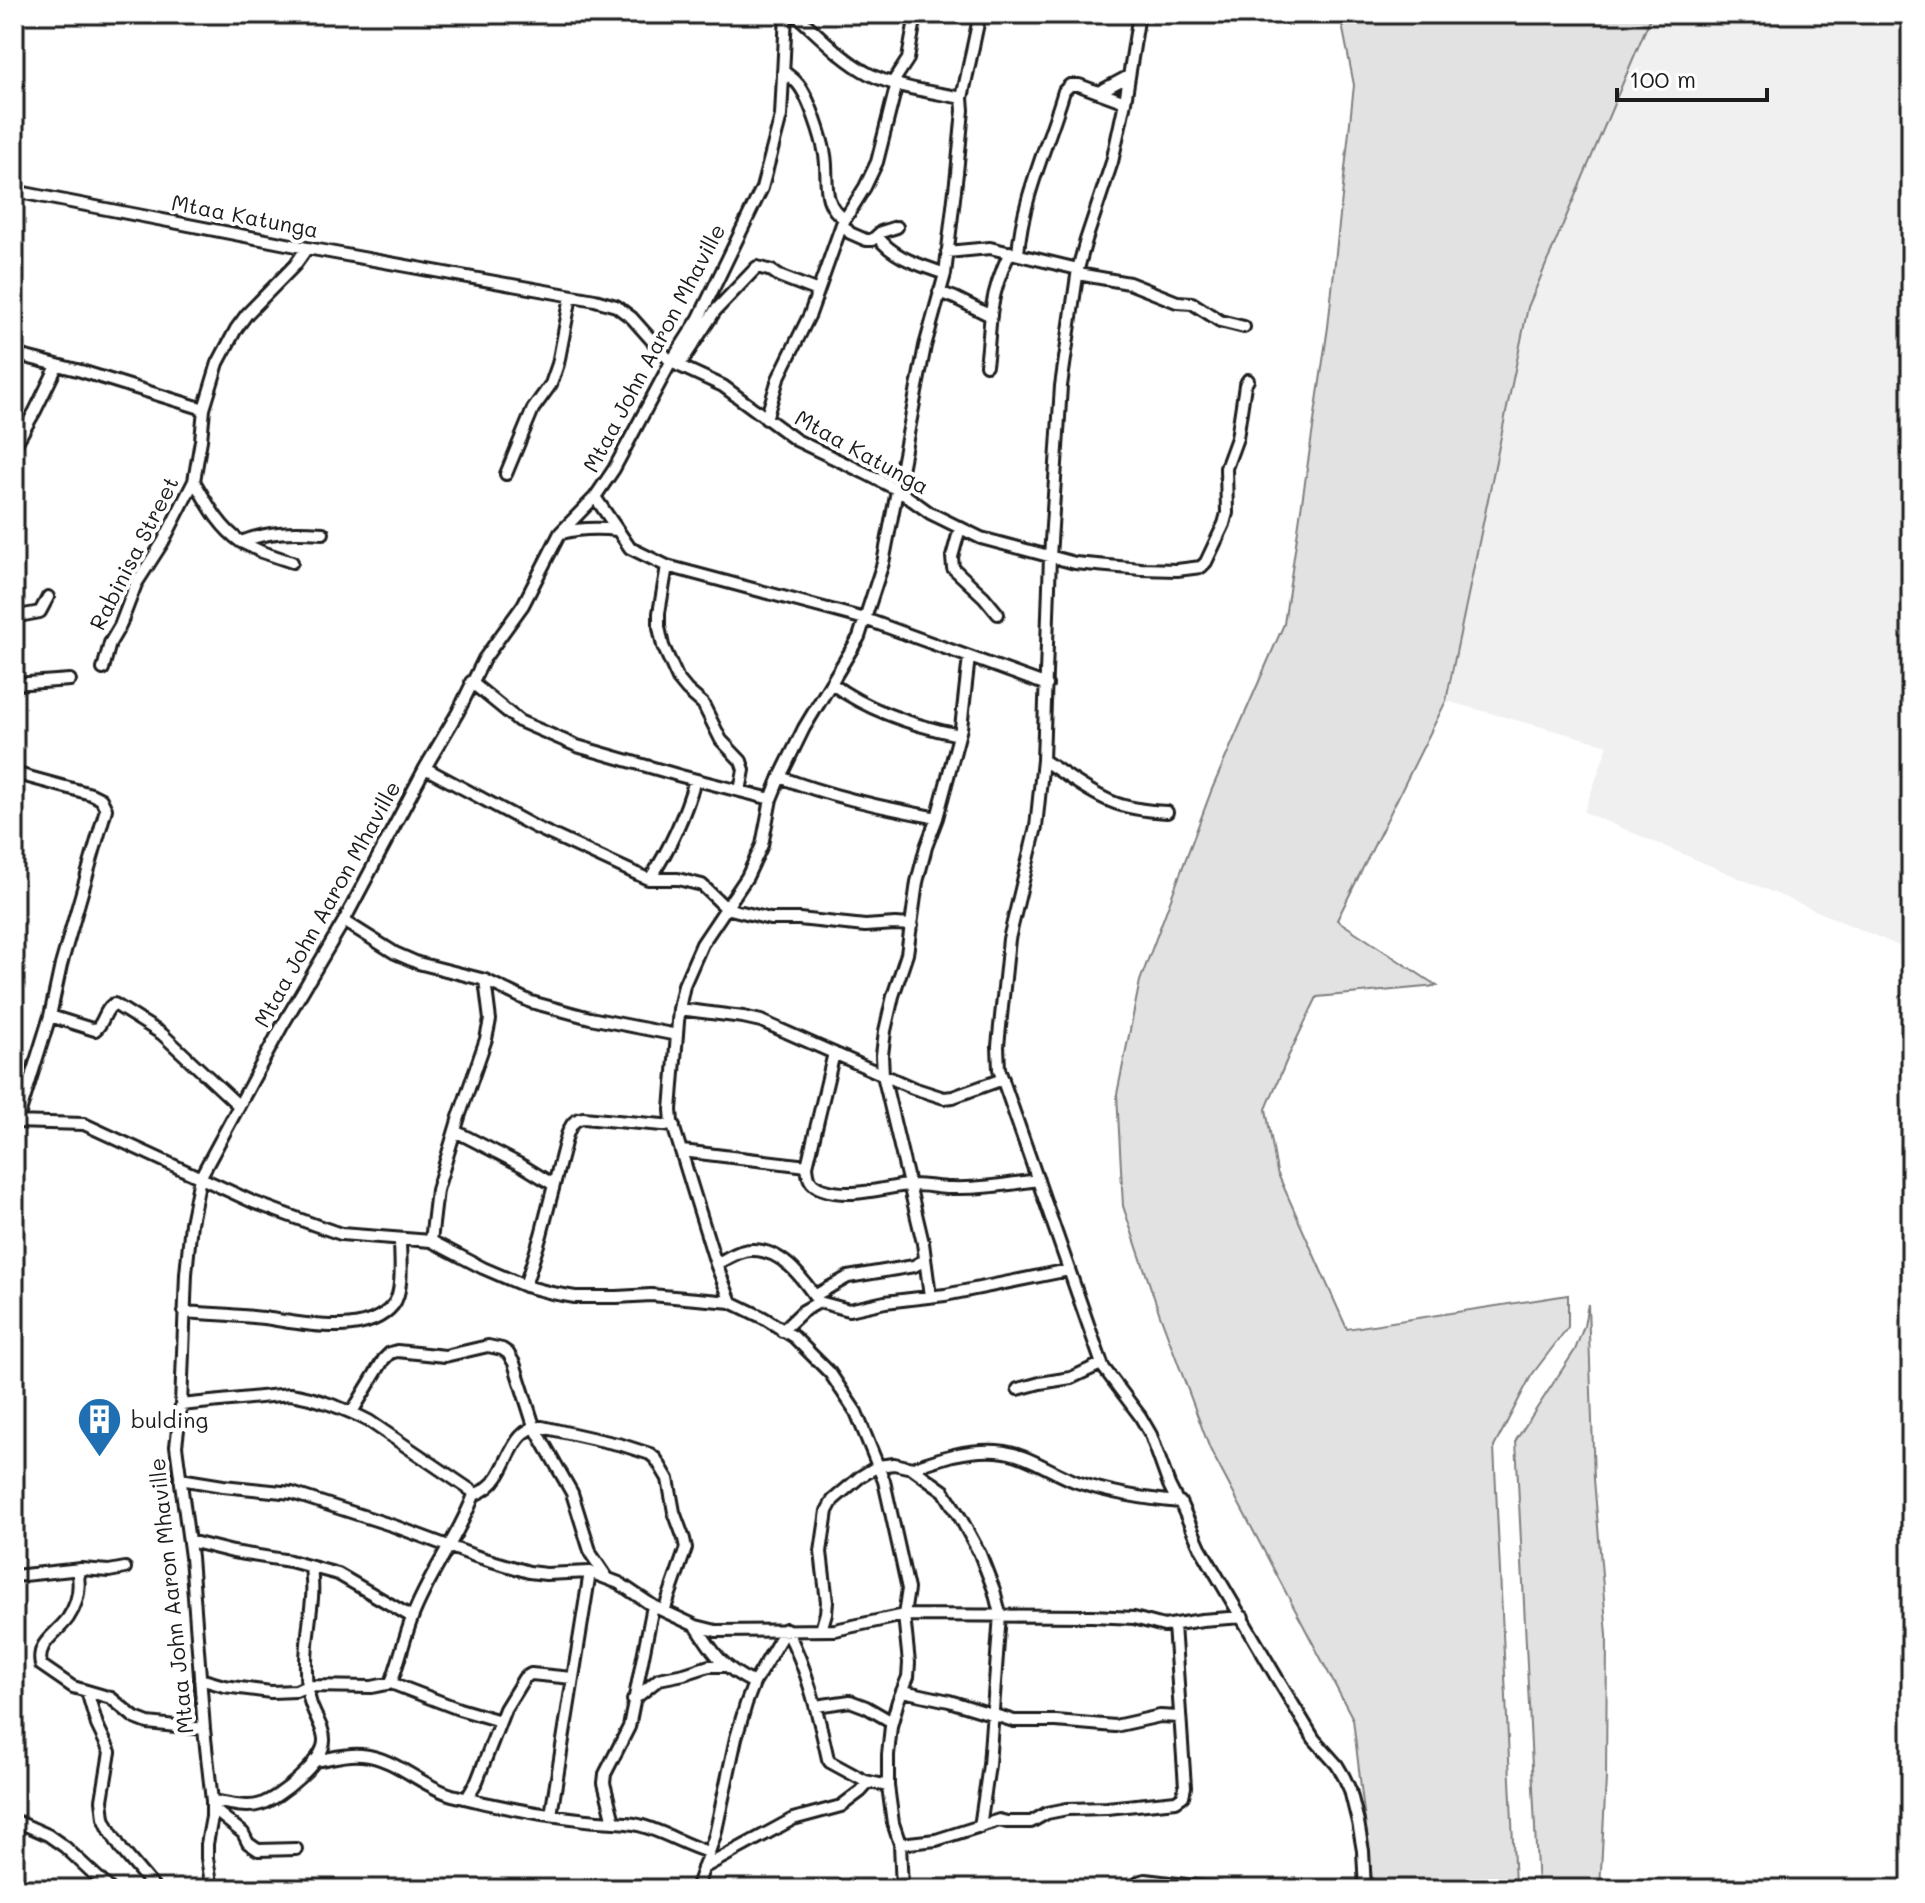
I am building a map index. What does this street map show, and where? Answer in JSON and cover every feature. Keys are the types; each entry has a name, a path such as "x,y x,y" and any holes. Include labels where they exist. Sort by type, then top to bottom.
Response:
{"street":[{"name":"Mtaa John Aaron Mhaville","path":"212,1889 207,1858 212,1804 189,1541 176,1446 191,1223 200,1178 238,1105 344,921 484,659 523,605 560,533 595,497 614,469 699,318 762,188 781,116 786,14"},
{"path":"795,14 848,60 870,74 962,98"},
{"path":"766,419 778,379 810,314 843,222 877,162 895,82 908,59 916,14"},
{"path":"731,1302 716,1264 671,1110 679,1009 684,985 702,944 747,877 762,845 771,799 780,777 804,728 859,637 883,563 925,346 945,274 962,98 980,14"},
{"path":"1139,14 1112,162 1078,272 1061,386 1050,557 1043,760 1036,827 1008,950 998,1046 999,1069 1101,1364 1140,1416 1200,1547 1314,1739 1337,1765 1350,1790 1363,1851 1365,1889"},
{"path":"783,71 799,85 816,120 825,155 827,196 850,233 866,240 897,227"},
{"path":"1099,92 1129,76"},
{"path":"986,365 995,291 1014,253 1064,91 1073,84 1125,102"},
{"name":"Mtaa Katunga","path":"14,191 616,306 632,318 675,364 723,386 796,440 898,490 930,513 981,538 1075,563 1177,570 1201,567 1206,562 1227,513 1226,468 1237,438 1248,380"},
{"path":"878,237 897,254 945,274"},
{"name":"Rabinisa Street","path":"103,669 110,643 136,584 163,542 194,481 204,409 218,363 247,314 295,265 307,248"},
{"path":"947,252 990,248 1014,253 1129,283 1177,302 1192,303 1220,321 1244,327"},
{"path":"675,364 715,311 757,267 818,291"},
{"path":"939,292 991,316"},
{"path":"506,474 533,409 551,384 571,296"},
{"path":"14,354 204,409"},
{"path":"14,447 57,366"},
{"path":"194,481 215,516 231,535 262,552 292,562"},
{"path":"595,497 630,548 645,557 667,566 865,619 1047,685"},
{"path":"560,533 601,528 617,530"},
{"path":"960,528 952,557 953,568 998,614"},
{"path":"241,542 262,534 298,531 323,533"},
{"path":"667,566 659,613 663,646 678,679 703,704 721,740 741,761 744,770 740,791"},
{"path":"14,614 40,612 48,597"},
{"path":"930,1296 923,1243 883,1075 882,1055 893,996 907,954 917,882 959,735 969,657"},
{"path":"14,684 70,680"},
{"path":"471,682 519,721 577,746 771,799"},
{"path":"832,684 887,713 959,735"},
{"path":"1043,760 1111,802 1167,812"},
{"path":"425,768 546,833 650,879 678,879 695,883 709,890 726,908 770,919 865,926 912,925"},
{"path":"14,773 91,794 101,799 106,809 61,965 50,1016 15,1122 84,1124 253,1202 341,1234 431,1241 483,1268 525,1286 552,1293 575,1297 651,1295 731,1302 794,1337 830,1373 856,1412 878,1466 890,1502 908,1589 904,1615 908,1677 892,1722 888,1755 888,1786 893,1823 900,1844 902,1889"},
{"path":"780,777 855,802 937,818"},
{"path":"650,879 673,839 695,780"},
{"path":"344,921 395,953 418,963 485,980 531,1002 567,1013 677,1035"},
{"path":"431,1241 437,1190 490,1020 485,980"},
{"path":"50,1016 95,1030 109,1006 116,1005 162,1034 238,1105"},
{"path":"679,1009 761,1021 883,1075 944,1098 1003,1079"},
{"path":"834,1053 807,1166 812,1184 822,1189 845,1192 875,1192 908,1185 951,1188 1038,1180"},
{"path":"525,1286 567,1135 576,1119 674,1126"},
{"path":"455,1131 554,1185"},
{"path":"682,1151 807,1166"},
{"path":"184,1312 326,1326 358,1324 383,1314 394,1304 399,1289 400,1239"},
{"path":"716,1264 750,1250 768,1253 799,1274 816,1299 849,1310 1069,1270"},
{"path":"782,1331 816,1299 848,1277 914,1266 925,1260"},
{"path":"352,1412 390,1353 409,1351 445,1356 488,1346 502,1349 514,1363 534,1426 572,1493 591,1554 606,1576"},
{"path":"1018,1389 1071,1378 1101,1364"},
{"path":"181,1405 290,1394 304,1396 369,1421 469,1488 474,1495"},
{"path":"391,1683 412,1617 474,1495 489,1487 518,1440 534,1426 637,1449 650,1454 661,1466 668,1479 674,1512 686,1548 664,1611"},
{"path":"912,1468 967,1451 1000,1451 1018,1454 1078,1482 1129,1496 1180,1502"},
{"path":"821,1630 827,1602 821,1552 827,1511 833,1500 878,1466 894,1464 912,1468 944,1491 961,1519 985,1566 1000,1614 989,1765 980,1827"},
{"path":"180,1479 292,1493 529,1572 590,1572 606,1576 653,1606 696,1626 716,1631 835,1630 904,1615 1107,1616 1134,1618 1156,1625 1243,1617"},
{"path":"189,1541 233,1552 267,1556 347,1578 412,1617"},
{"path":"212,1804 259,1805 283,1792 314,1761 324,1746 324,1736 307,1686 305,1658 312,1595 311,1567"},
{"path":"14,1576 125,1568"},
{"path":"77,1570 80,1582 78,1596 67,1620 41,1648 39,1661 43,1667 73,1687 111,1698 140,1721 204,1729"},
{"path":"551,1815 590,1572"},
{"path":"614,1822 604,1783 605,1774 629,1727 653,1606"},
{"path":"900,1844 936,1840 999,1820 1031,1822 1047,1813 1067,1809 1170,1802 1181,1798 1185,1787 1174,1625"},
{"path":"696,1626 726,1666 754,1683"},
{"path":"696,1889 715,1835 736,1738 754,1683 786,1629"},
{"path":"786,1629 805,1671 828,1759 869,1782 888,1786"},
{"path":"633,1700 659,1679 709,1666 726,1666"},
{"path":"467,1798 477,1781 500,1721 516,1689 528,1675 572,1678"},
{"path":"200,1679 235,1688 271,1692 296,1691 307,1686 372,1687 391,1683 500,1721"},
{"path":"87,1691 97,1725 110,1752 102,1800 104,1818 122,1850 155,1889"},
{"path":"903,1691 1014,1721 1115,1726 1160,1716 1179,1717"},
{"path":"816,1706 850,1701 892,1722"},
{"path":"876,1713 897,1704"},
{"path":"314,1761 350,1755 372,1757 388,1762 449,1794 504,1807 648,1828 709,1852"},
{"path":"703,1868 784,1824 841,1806 869,1782"},
{"path":"212,1804 258,1850 296,1849"},
{"path":"14,1820 48,1835 65,1847 110,1889"},
{"path":"1130,1889 1145,1880 1220,1889"}],"shaded area":[{"path":"1340,14 1652,14 1528,307 1446,701 1337,920 1437,986 1317,997 1266,1109 1277,1172 1347,1329 1568,1295 1568,1327 1531,1376 1494,1447 1515,1884 1492,1889 1373,1889 1353,1719 1210,1449 1123,1206 1117,1094 1140,981 1212,789 1284,624 1328,327 1354,85"},
{"path":"1652,14 1911,14 1911,951 1584,812 1608,745 1446,701 1528,307"},
{"path":"1588,1304 1594,1479 1607,1635 1606,1778 1600,1889 1538,1889 1516,1440 1575,1350"}],"place":[{"name":"bulding","path":"100,1459"}]}
